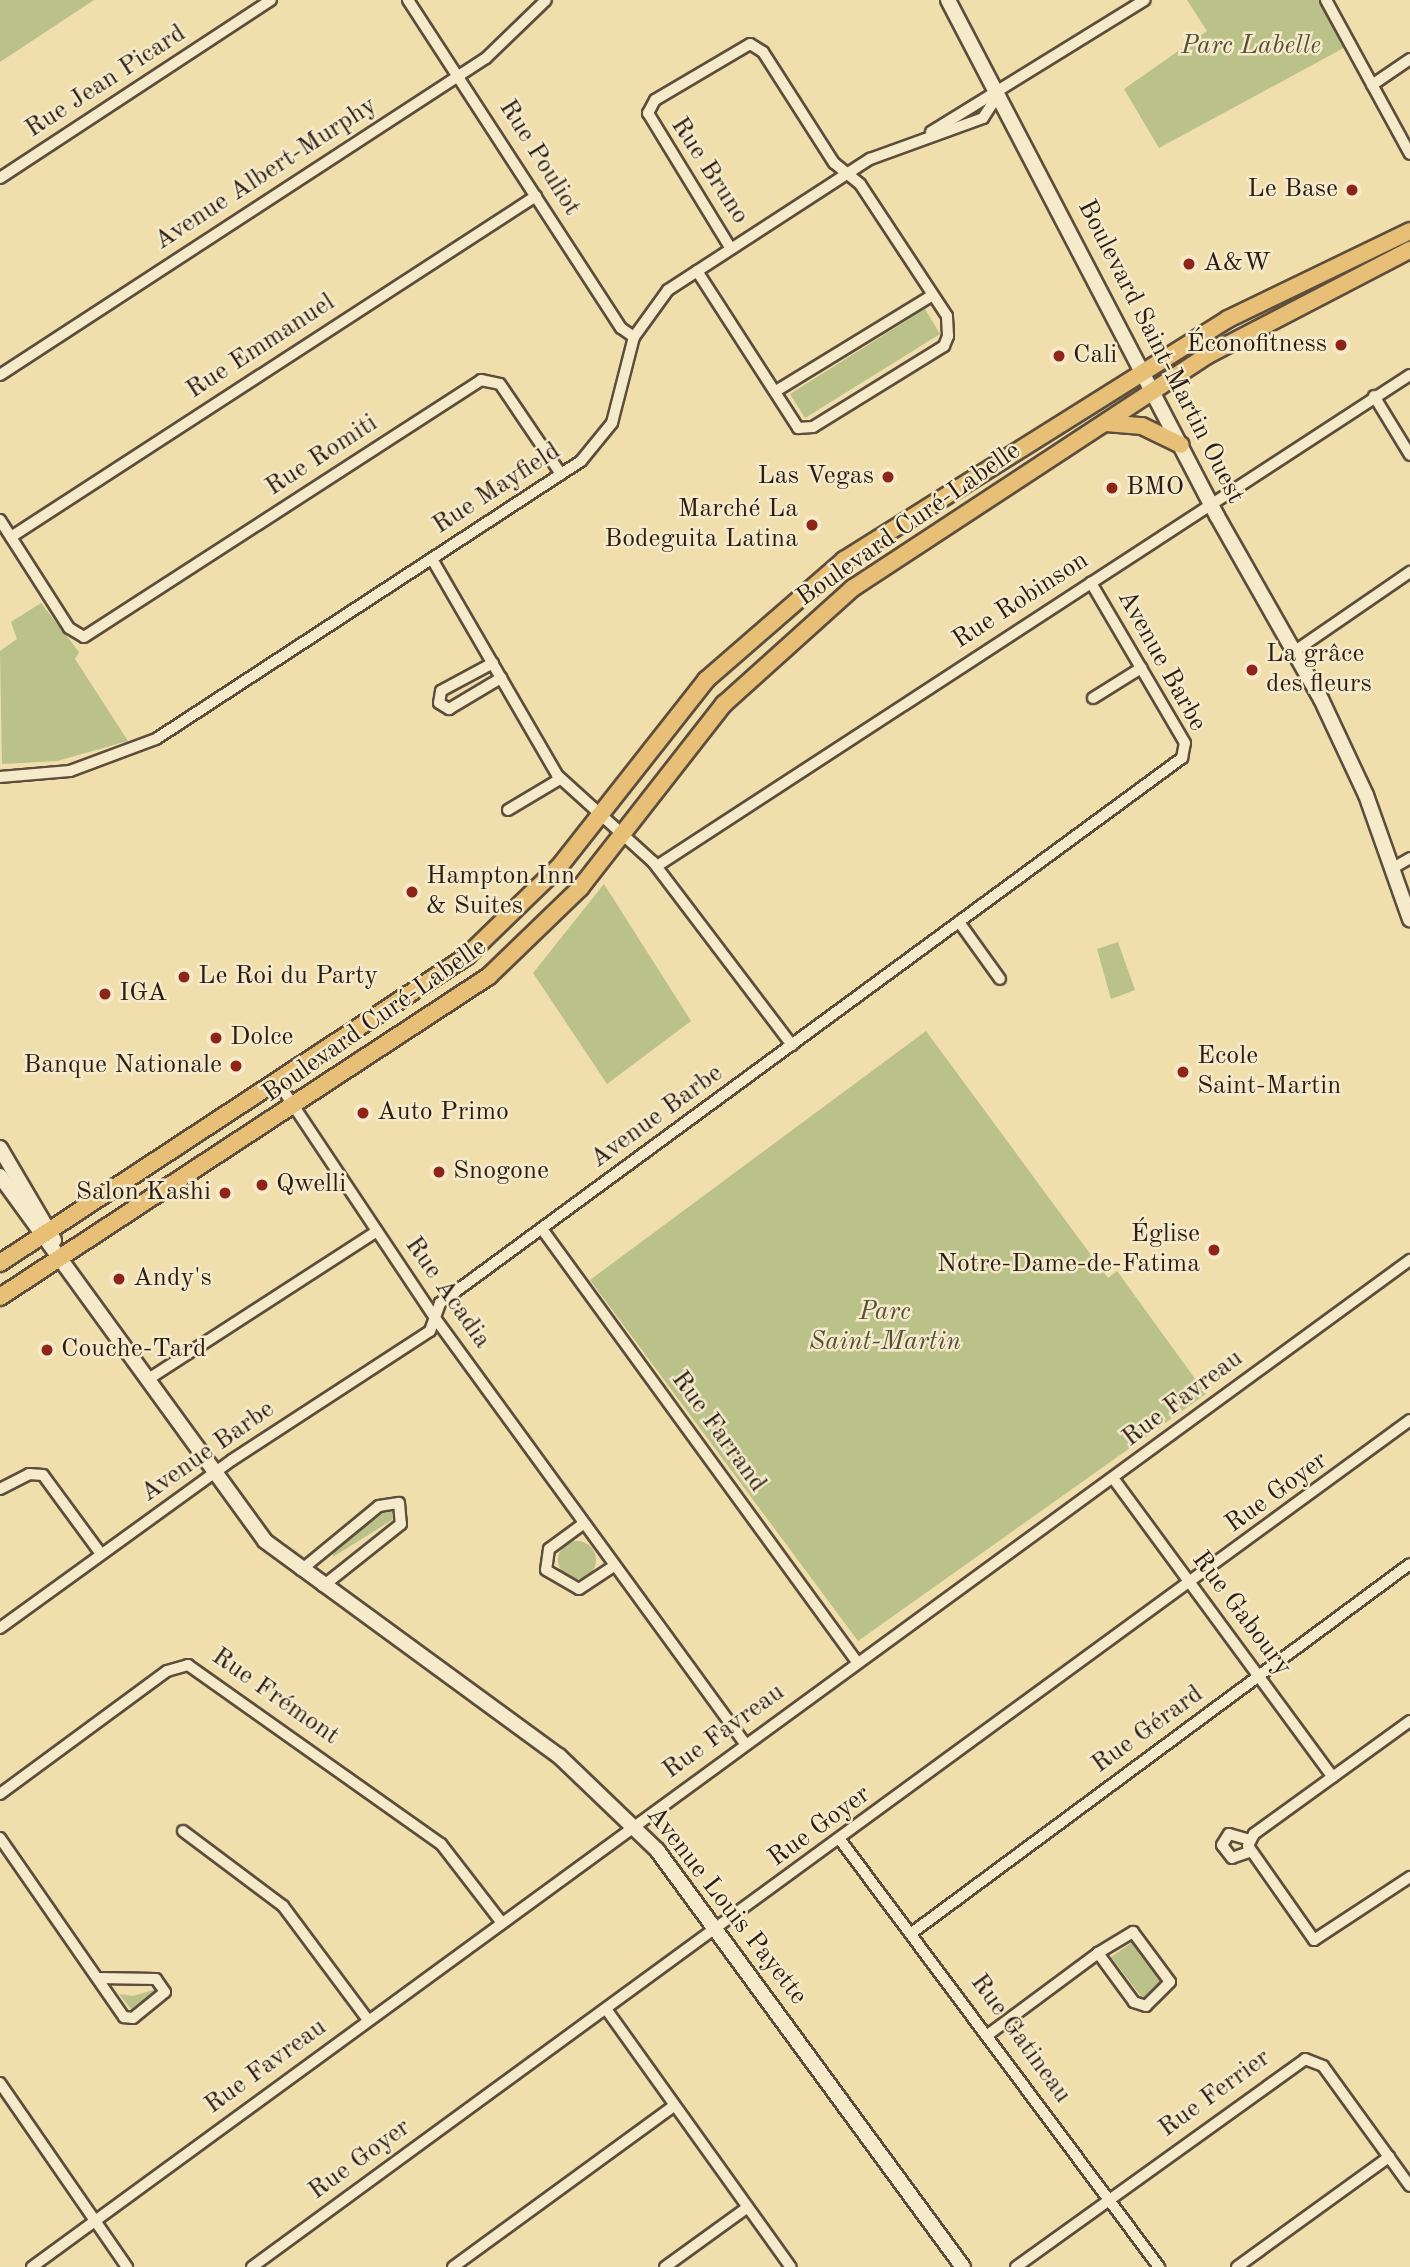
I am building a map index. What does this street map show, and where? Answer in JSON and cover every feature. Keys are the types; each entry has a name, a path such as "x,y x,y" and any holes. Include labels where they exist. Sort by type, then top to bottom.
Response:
{"main road":[{"name":"Boulevard Curé-Labelle","path":"0,1263 279,1084 467,956 546,881 706,680 800,594 881,534 1142,370 1275,293 1410,231"},
{"name":"Boulevard Curé-Labelle","path":"0,1297 295,1107 489,976 561,909 623,835 724,704 819,613 1152,391 1270,319 1410,250"},
{"path":"1105,422 1142,426 1181,445"}],"street":[{"name":"Rue Jean Picard","path":"0,178 271,0"},
{"name":"Rue Pouliot","path":"408,0 621,328 634,337"},
{"name":"Avenue Albert-Murphy","path":"0,375 458,76 515,35 547,0"},
{"name":"Boulevard Saint-Martin Ouest","path":"948,0 1211,504 1295,650 1349,756 1410,919"},
{"path":"998,95 1145,0"},
{"path":"1326,0 1410,154"},
{"name":"Rue Bruno","path":"731,249 651,126 655,100 750,44 763,52 834,163 847,173"},
{"path":"1372,85 1410,59"},
{"name":"Rue Mayfield","path":"928,135 952,114 998,95"},
{"name":"Rue Mayfield","path":"0,776 70,771 147,743 561,474 589,454 612,423 634,337 662,295 847,173 928,135 983,118 998,95"},
{"path":"697,271 798,428 813,428 944,346 947,316 847,173"},
{"name":"Rue Emmanuel","path":"11,537 536,196"},
{"path":"776,390 931,296"},
{"name":"Rue Robinson","path":"657,866 1410,375"},
{"name":"Rue Romiti","path":"11,537 78,636 91,635 481,380 500,384 561,474"},
{"path":"1374,397 1410,455"},
{"path":"0,520 11,537"},
{"path":"432,559 560,779 657,866 792,1045"},
{"path":"1295,650 1410,572"},
{"name":"Avenue Barbe","path":"0,1628 214,1474 424,1336 440,1303 1184,755 1185,743 1091,583"},
{"path":"493,663 441,691 439,703 449,709 501,678"},
{"path":"1093,698 1141,668"},
{"path":"508,810 560,779"},
{"path":"1392,868 1410,858"},
{"path":"959,922 1000,979"},
{"name":"Rue Acadia","path":"279,1084 435,1318 746,1745"},
{"path":"0,1148 46,1233"},
{"path":"0,1176 46,1233"},
{"name":"Rue Farrand","path":"542,1230 858,1662"},
{"path":"150,1378 377,1231"},
{"name":"Avenue Louis Payette","path":"46,1233 150,1378 214,1474 265,1541 301,1570 548,1747 635,1826 718,1929 963,2267"},
{"name":"Rue Favreau","path":"32,2267 1410,1260"},
{"name":"Rue Goyer","path":"253,2267 841,1841 1410,1420"},
{"path":"0,1489 29,1474 43,1475 101,1554"},
{"name":"Rue Gaboury","path":"1113,1478 1333,1777"},
{"path":"301,1570 379,1506 399,1503 401,1524 323,1586"},
{"path":"583,1524 549,1549 545,1570 579,1589 614,1566"},
{"name":"Rue Gérard","path":"913,1932 1410,1564"},
{"name":"Rue Frémont","path":"0,1794 167,1671 188,1665 441,1844 502,1923"},
{"path":"1410,1721 1333,1777 1250,1846 1309,1936 1320,1940 1410,1877"},
{"path":"183,1831 283,1906 368,2020"},
{"path":"0,1838 98,1978 128,2019 165,1992 156,1979 98,1978"},
{"name":"Rue Gatineau","path":"841,1841 913,1932 1159,2267"},
{"path":"989,2034 1126,1932 1136,1933 1168,1976 1169,1988 1149,2005 1136,2005 1098,1953"},
{"path":"606,2009 791,2267"},
{"name":"Rue Ferrier","path":"1016,2267 1310,2059 1323,2066 1410,2186"},
{"path":"0,2083 127,2267"},
{"path":"453,2267 674,2106"},
{"path":"1237,2267 1389,2157"},
{"path":"666,2267 748,2207"}],"green space":[{"path":"0,0 94,0 0,62"},
{"name":"Parc Labelle","path":"1187,0 1326,0 1351,44 1159,148 1124,89 1207,31"},
{"path":"925,309 940,334 805,418 790,394"},
{"path":"41,603 79,652 75,659 128,741 57,761 2,764 0,651 17,639 11,622"},
{"path":"604,884 691,1021 607,1084 533,973"},
{"path":"1118,942 1135,990 1111,999 1097,949"},
{"name":"Parc Saint-Martin","path":"926,1031 1108,1278 1117,1271 1206,1394 858,1641 590,1280"},
{"path":"386,1511 395,1512 392,1520 333,1557 333,1550"},
{"path":"577,1541 590,1547 596,1560 590,1573 577,1579 564,1573 558,1560 564,1547"},
{"path":"1134,1941 1163,1983 1143,1999 1111,1957"},
{"path":"157,1989 131,2009 119,1994 133,1996"}],"place":[{"name":"Le Base","path":"1352,190"},
{"name":"A&W","path":"1189,264"},
{"name":"Éconofitness","path":"1341,345"},
{"name":"Cali","path":"1059,356"},
{"name":"Las Vegas","path":"888,477"},
{"name":"BMO","path":"1112,488"},
{"name":"Marché La Bodeguita Latina","path":"812,525"},
{"name":"La grâce des fleurs","path":"1252,670"},
{"name":"Hampton Inn & Suites","path":"412,892"},
{"name":"Le Roi du Party","path":"184,977"},
{"name":"IGA","path":"105,994"},
{"name":"Dolce","path":"216,1038"},
{"name":"Banque Nationale","path":"236,1066"},
{"name":"Ecole Saint-Martin","path":"1183,1072"},
{"name":"Auto Primo","path":"363,1113"},
{"name":"Snogone","path":"439,1172"},
{"name":"Qwelli","path":"262,1185"},
{"name":"Salon Kashi","path":"225,1193"},
{"name":"Église Notre-Dame-de-Fatima","path":"1214,1250"},
{"name":"Andy's","path":"119,1279"},
{"name":"Couche-Tard","path":"47,1350"}]}
